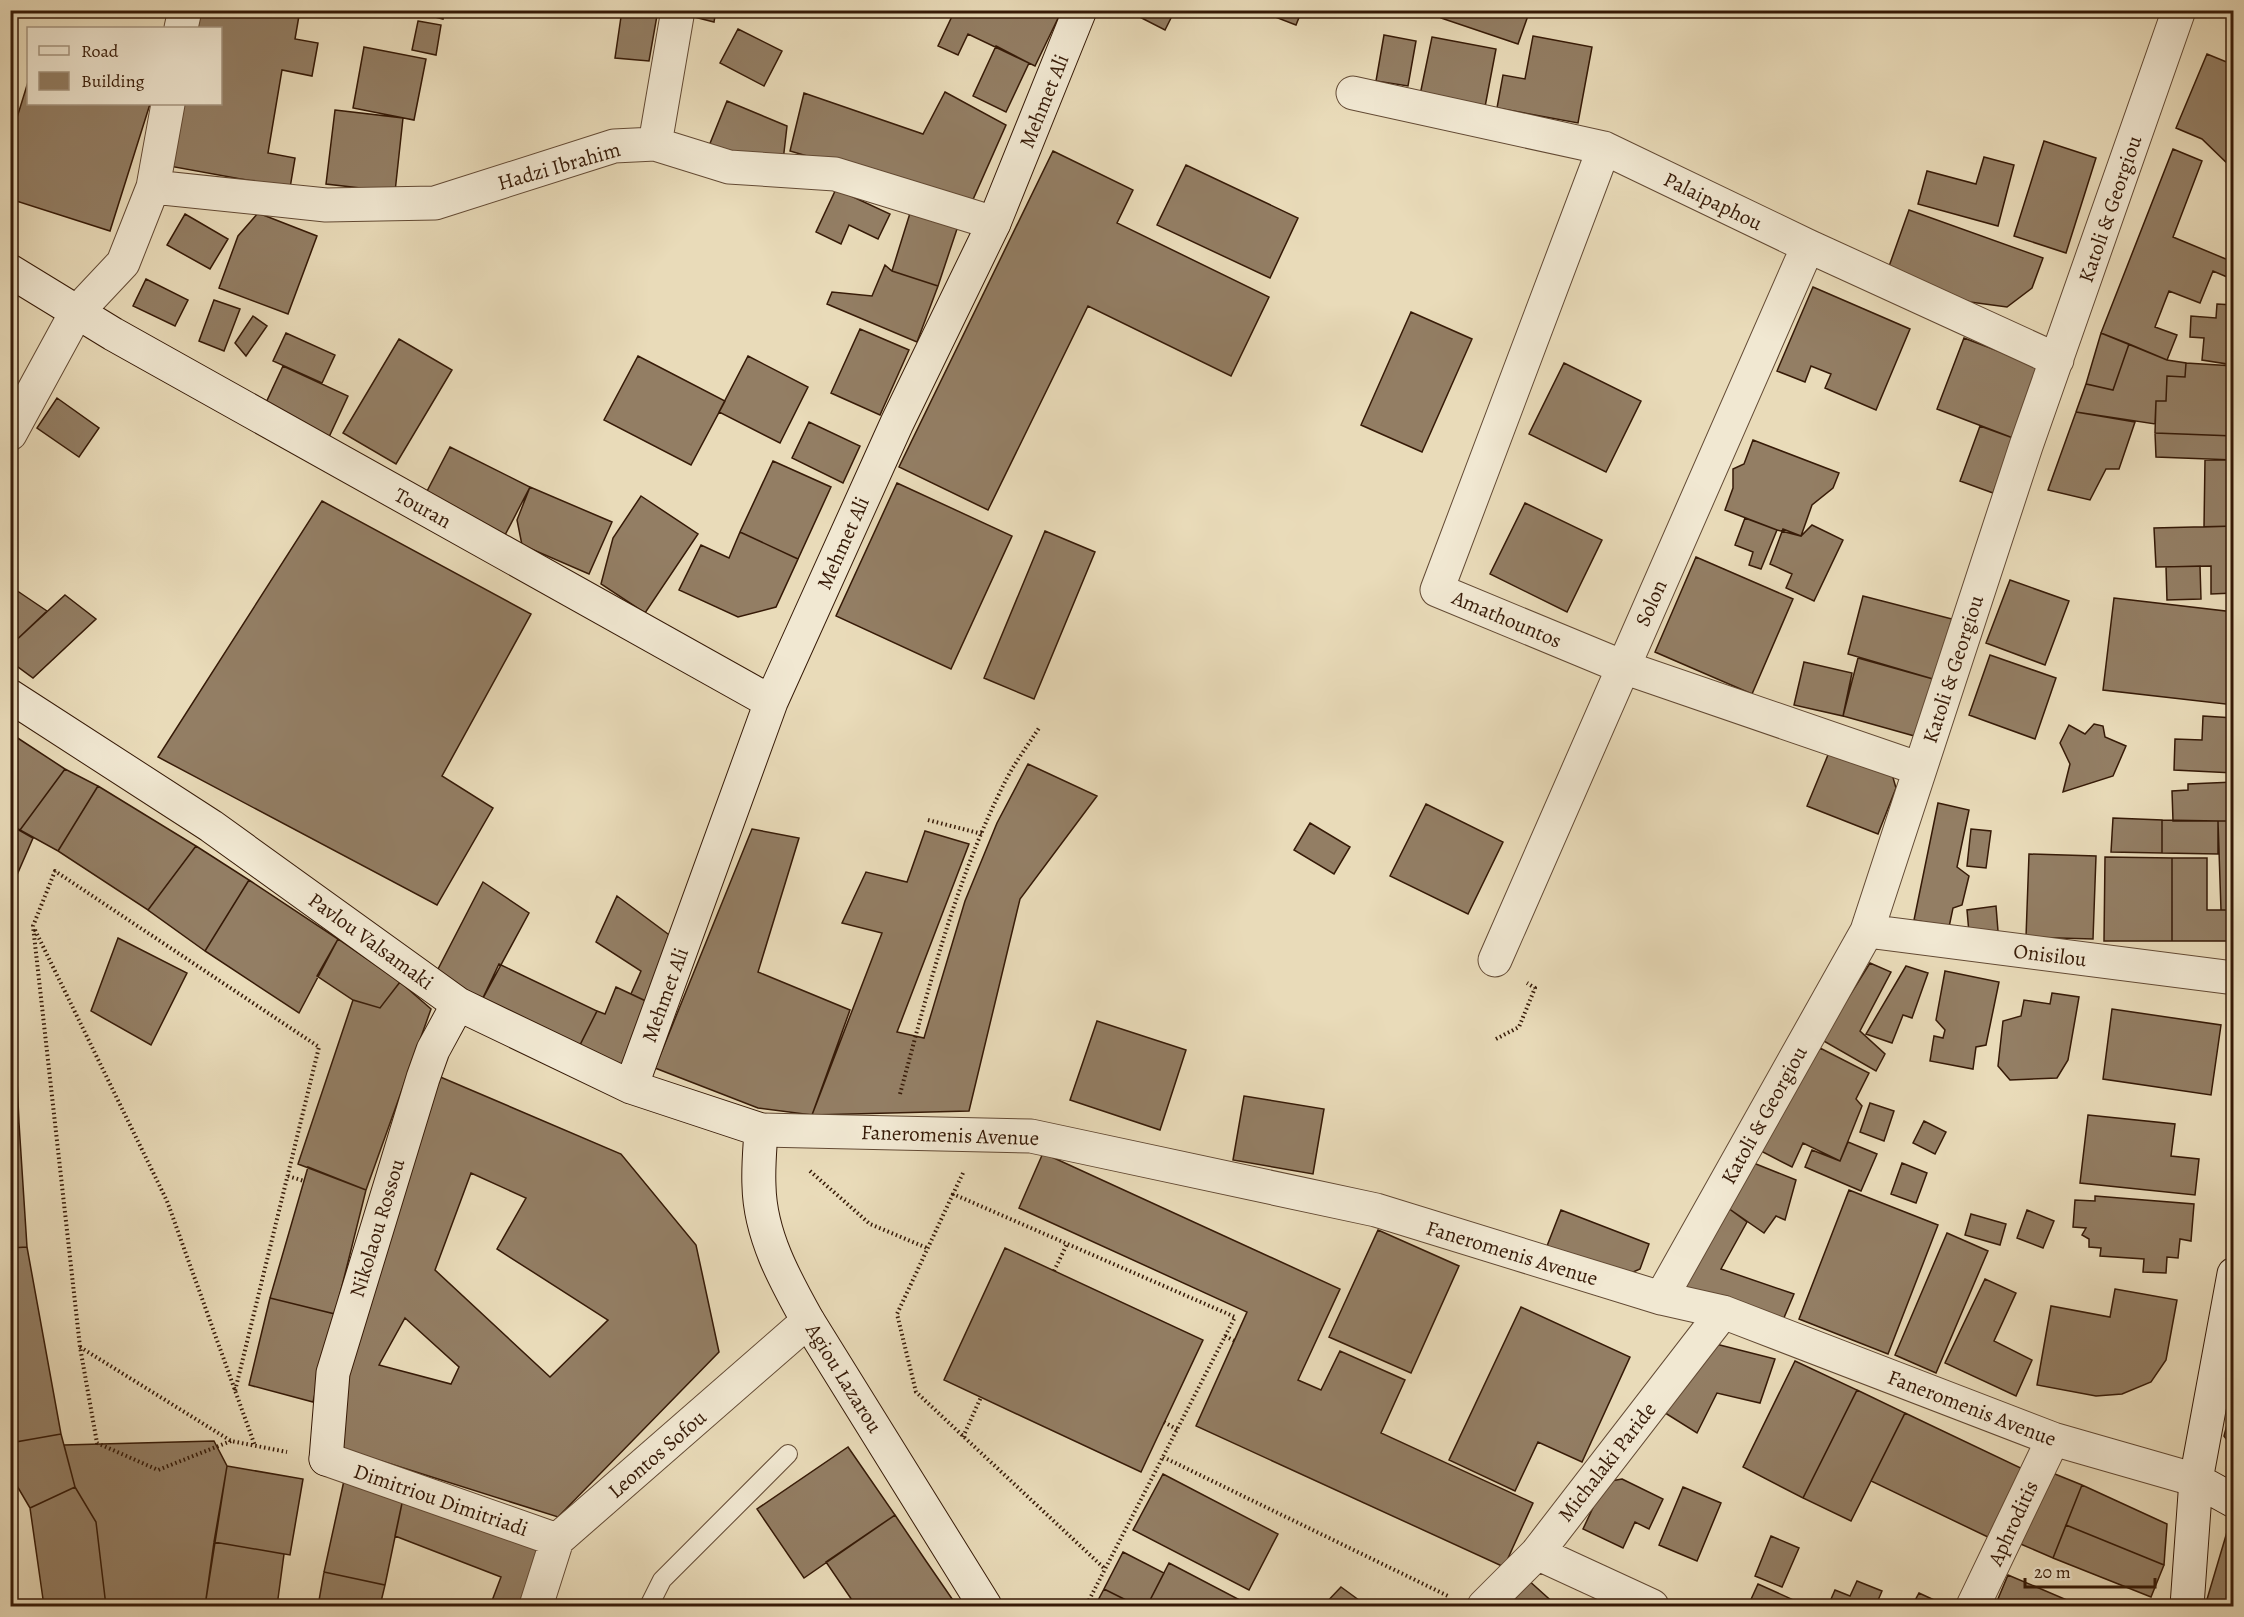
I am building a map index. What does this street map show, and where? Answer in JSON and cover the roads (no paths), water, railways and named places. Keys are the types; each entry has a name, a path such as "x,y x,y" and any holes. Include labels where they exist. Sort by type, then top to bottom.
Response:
{"street":[{"path":"181,27 184,10"},
{"path":"655,144 678,10"},
{"name":"Mehmet Ali","path":"631,1087 771,702 897,423 994,223 1080,10"},
{"name":"Katoli & Georgiou","path":"1661,1298 1867,931 2022,457 2179,10"},
{"name":"Palaipaphou","path":"1353,93 1604,148 1808,246 2057,360"},
{"path":"10,434 76,313 123,263 153,187 168,105"},
{"name":"Hadzi Ibrahim","path":"153,187 326,205 435,203 614,146 655,144 729,167 835,174 994,223"},
{"name":"Amathountos","path":"1604,148 1437,591 1623,667 1920,769"},
{"name":"Solon","path":"1495,960 1808,246"},
{"name":"Touran","path":"10,271 76,313 771,702"},
{"name":"Pavlou Valsamaki","path":"10,696 211,826 458,1004 631,1087 761,1130"},
{"name":"Onisilou","path":"1867,931 2234,978"},
{"name":"Nikolaou Rossou","path":"326,1459 333,1373 423,1078 433,1050 458,1004"},
{"name":"Faneromenis Avenue","path":"761,1130 982,1133 1031,1136 1376,1210 1661,1298 1723,1312 2053,1439 2196,1480 2234,1501"},
{"name":"Agiou Lazarou","path":"761,1130 759,1188 766,1232 782,1273 808,1321 985,1606"},
{"path":"2187,1606 2196,1480 2234,1274"},
{"name":"Michalaki Paride","path":"1484,1606 1537,1553 1723,1312"},
{"name":"Leontos Sofou","path":"557,1540 808,1321"},
{"name":"Aphroditis","path":"1973,1606 2053,1439"},
{"name":"Dimitriou Dimitriadi","path":"326,1459 557,1540"},
{"path":"536,1606 557,1540"},
{"path":"1537,1553 1652,1606"}],"lane":[{"path":"649,1606 662,1580 788,1455"}]}
